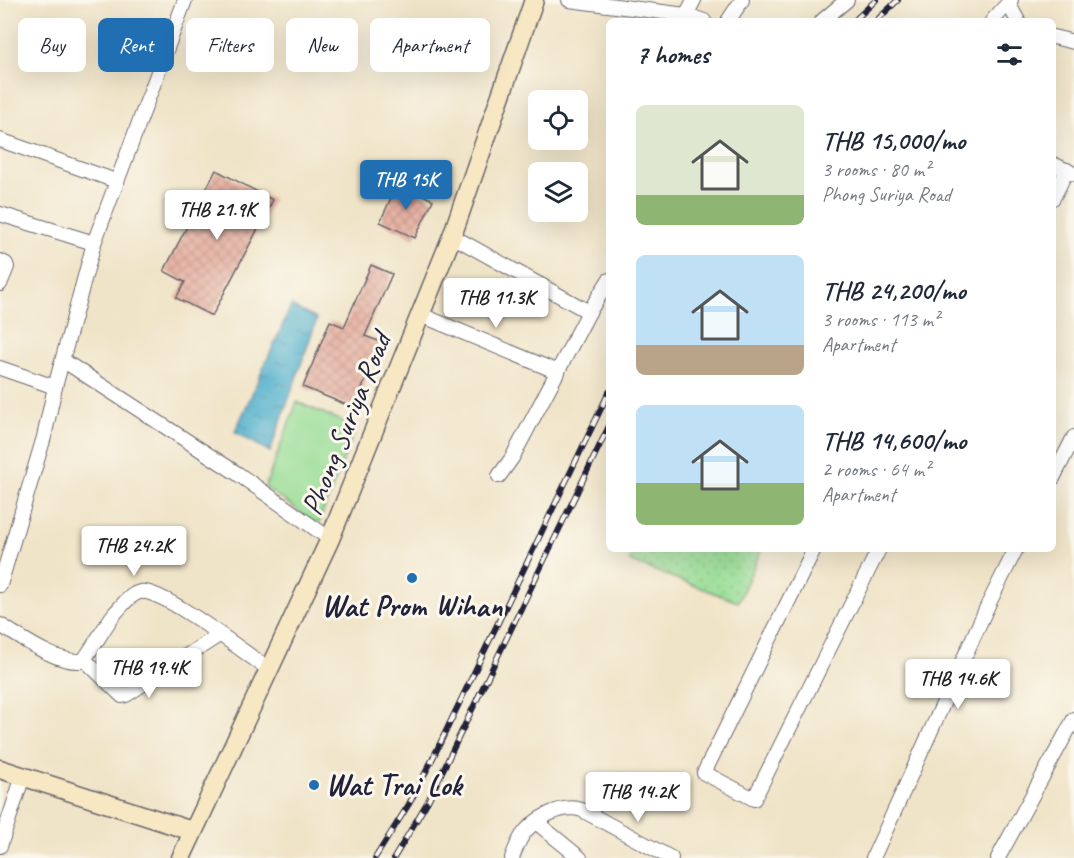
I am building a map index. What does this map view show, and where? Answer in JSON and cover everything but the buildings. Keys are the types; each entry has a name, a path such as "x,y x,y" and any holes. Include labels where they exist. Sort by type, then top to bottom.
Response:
{"main road":[{"name":"Phong Suriya Road","path":"181,858 330,539 452,236 534,0"},
{"path":"0,769 192,831"}],"street":[{"path":"0,585 44,437 55,387 94,243 185,0"},
{"path":"569,0 599,1 695,18"},
{"path":"686,15 694,0"},
{"path":"730,18 742,0"},
{"path":"826,18 847,0"},
{"path":"995,18 1009,2 1017,18"},
{"path":"1056,38 1074,42"},
{"path":"0,140 116,181"},
{"path":"1056,165 1071,172 1056,194"},
{"path":"0,214 94,243"},
{"path":"452,236 589,312"},
{"path":"0,261 7,267 0,284"},
{"path":"499,477 512,458 589,312 606,285"},
{"path":"421,315 558,372"},
{"path":"63,361 238,474 330,539"},
{"path":"0,368 55,387"},
{"path":"1056,472 1074,437"},
{"path":"813,552 704,773 754,799 878,552"},
{"path":"873,858 987,605 1014,552"},
{"path":"85,660 97,637 113,616 131,597 141,592 160,598 183,610 270,670"},
{"path":"0,625 49,653 75,662 85,660"},
{"path":"85,660 122,696 219,635"},
{"path":"998,858 1074,719"},
{"path":"0,846 23,776"},
{"path":"512,858 523,834 536,822 552,813 577,808 671,858"},
{"path":"536,822 580,858"}],"green space":[{"path":"297,402 356,427 318,525 265,487"},
{"path":"634,552 761,552 738,602 629,561"}],"water":[{"path":"291,306 317,319 270,452 235,432"}],"railway":[{"path":"857,18 876,0"},
{"path":"879,18 898,0"},
{"path":"375,858 409,804 432,760 606,398"},
{"path":"394,858 428,801 606,432"}],"place":[{"name":"Wat Prom Wihan","path":"412,578"},
{"name":"Wat Trai Lok","path":"314,785"}]}
